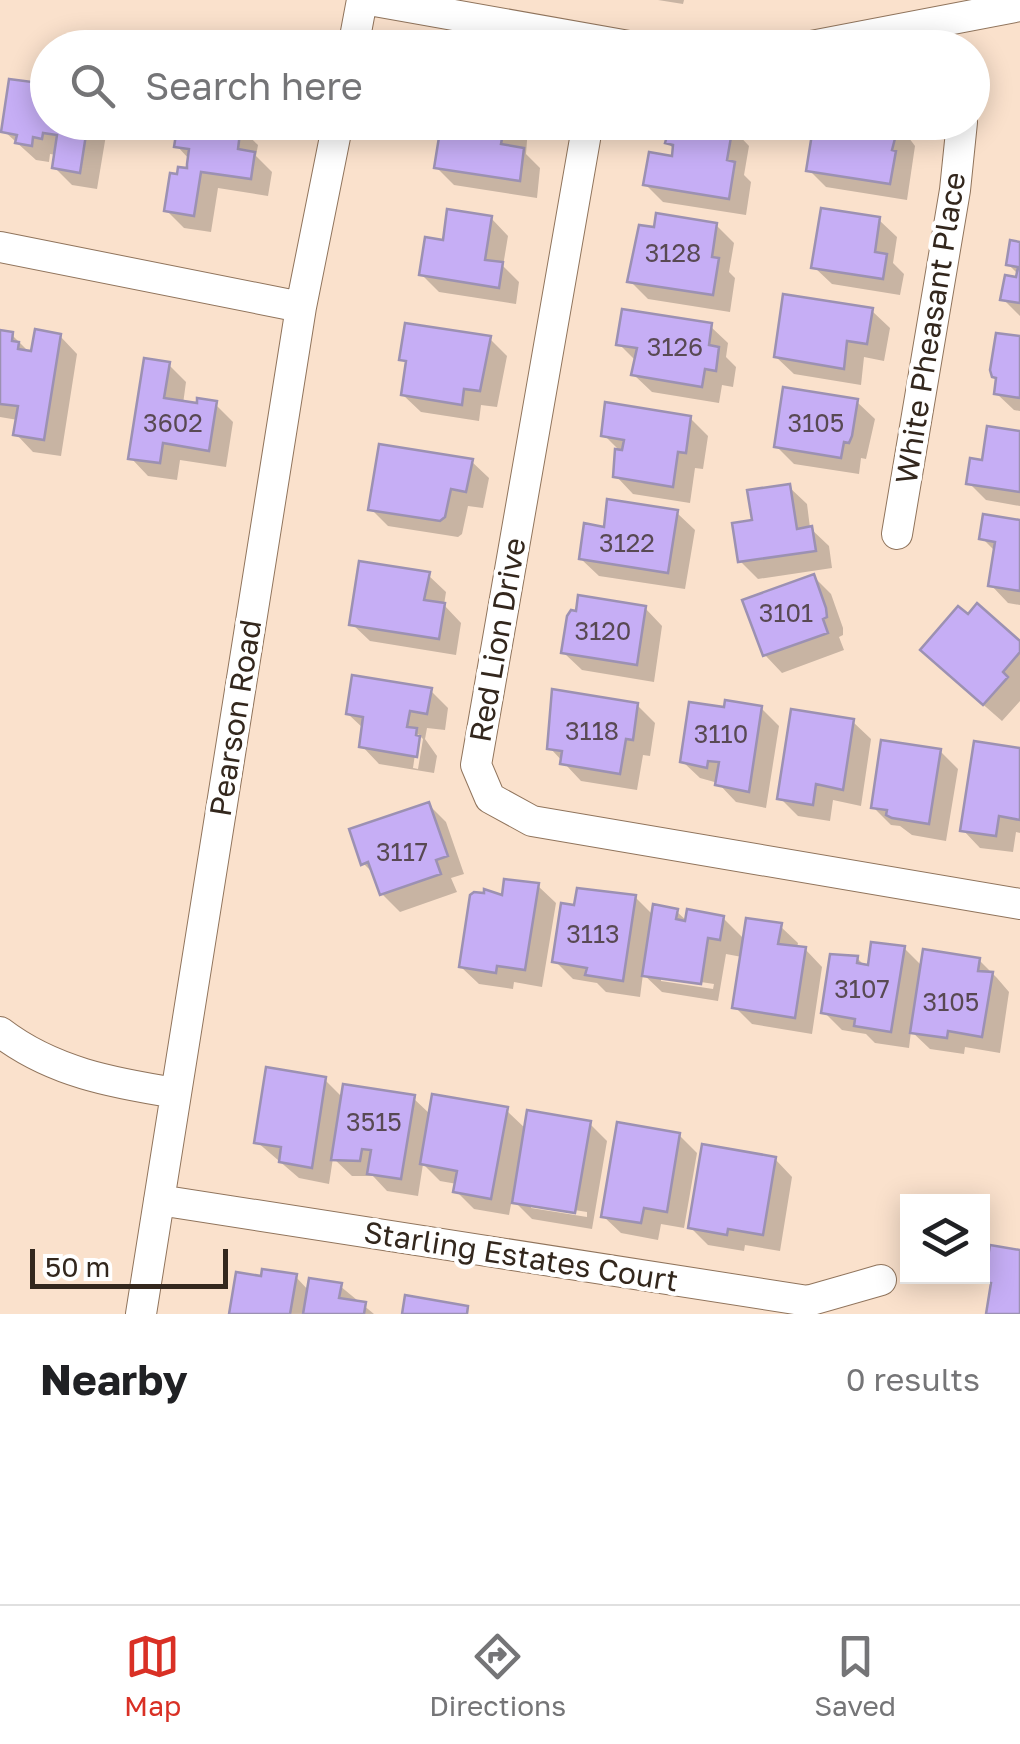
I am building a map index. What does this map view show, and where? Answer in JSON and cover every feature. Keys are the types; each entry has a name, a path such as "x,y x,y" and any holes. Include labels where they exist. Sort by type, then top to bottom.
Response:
{"street":[{"path":"358,30 366,0 523,30"},
{"path":"961,30 1020,6"},
{"name":"Pearson Road","path":"141,1314 301,307 334,140"},
{"name":"Red Lion Drive","path":"585,140 476,765 490,798 532,821 1020,904"},
{"name":"White Pheasant Place","path":"898,534 960,140"},
{"path":"0,247 301,307"},
{"path":"0,1032 17,1046 55,1065 90,1077 176,1093"},
{"name":"Starling Estates Court","path":"160,1200 808,1302 881,1280"}],"building":[{"path":"9,79 30,82 32,146 15,143 17,135 1,132"},
{"path":"56,140 85,140 80,173 52,168"},
{"path":"175,140 239,140 238,149 255,152 251,179 201,172 194,216 164,211 170,173 177,174 178,167 187,168 189,149 174,147"},
{"path":"439,140 502,140 501,144 524,148 520,181 434,168"},
{"path":"731,140 727,160 735,162 729,199 643,185 649,152 672,156 673,145 665,143"},
{"path":"811,140 895,140 890,184 806,171"},
{"path":"821,208 880,217 875,252 887,254 883,279 811,268"},
{"path":"447,209 492,216 485,260 503,262 499,288 419,275 425,237 443,240"},
{"path":"656,213 717,223 712,257 719,258 713,295 627,282 639,225 654,227"},
{"path":"1010,240 1020,242 1020,303 1000,300 1005,275 1016,277 1018,267 1006,265"},
{"path":"783,294 873,308 867,344 847,341 844,369 774,357"},
{"path":"622,309 712,323 709,345 719,347 716,371 705,369 702,387 631,375 637,348 616,345"},
{"path":"405,323 491,336 480,391 464,389 462,405 401,395 406,361 399,360"},
{"path":"35,329 61,334 44,440 13,435 18,406 0,404 0,330 13,332 12,341 19,342 18,349 31,351"},
{"path":"996,333 1020,336 1020,398 994,394 996,378 990,370"},
{"path":"144,358 170,362 164,398 197,403 197,398 217,401 209,451 163,443 160,463 128,459"},
{"path":"783,387 858,399 852,436 849,443 844,442 841,458 774,447"},
{"path":"605,402 691,416 686,453 678,452 673,487 613,477 615,449 622,450 624,440 601,436"},
{"path":"987,426 1020,431 1020,492 966,484 970,458 982,460"},
{"path":"379,444 473,459 466,492 451,489 445,517 440,521 368,510"},
{"path":"790,484 797,529 812,526 816,551 738,562 732,523 752,520 747,490"},
{"path":"607,499 678,510 668,573 579,559 584,523 604,527"},
{"path":"983,514 1020,520 1020,591 988,586 995,542 979,539"},
{"path":"359,561 430,572 424,600 445,603 439,639 349,625"},
{"path":"814,574 826,608 827,617 823,619 828,633 763,656 742,600"},
{"path":"578,595 646,606 637,665 561,653 567,616 571,610 576,611"},
{"path":"977,603 1020,641 1020,652 1003,672 1008,677 983,705 920,650 958,606 968,614"},
{"path":"352,675 432,688 427,714 410,711 407,727 417,728 416,735 420,736 417,757 359,747 363,717 346,714"},
{"path":"552,689 638,703 633,740 626,739 620,774 560,764 562,751 547,749"},
{"path":"725,700 762,706 749,792 715,785 719,762 708,761 707,768 680,762 689,702 724,707"},
{"path":"791,709 854,719 843,790 816,784 813,805 777,799"},
{"path":"881,740 941,749 929,824 892,818 886,815 887,810 871,808"},
{"path":"974,741 1020,748 1020,820 999,816 996,836 960,831"},
{"path":"429,802 448,856 436,860 441,874 380,895 368,862 361,865 349,829"},
{"path":"504,879 539,883 525,970 497,966 496,973 459,967 470,895 484,893 484,889 502,895"},
{"path":"577,888 636,895 623,981 585,975 587,968 552,962 561,903 574,905"},
{"path":"653,904 678,909 676,919 685,921 687,909 724,916 720,940 708,938 701,984 642,976"},
{"path":"746,918 782,923 778,944 806,947 795,1018 732,1008"},
{"path":"871,942 905,946 891,1032 854,1026 855,1019 821,1013 830,954 858,956 857,963 868,965"},
{"path":"923,949 980,958 978,971 993,972 982,1037 948,1031 947,1038 910,1033"},
{"path":"266,1067 326,1077 312,1168 279,1162 281,1147 254,1143"},
{"path":"343,1084 415,1095 401,1179 367,1174 371,1150 362,1149 360,1161 331,1160"},
{"path":"432,1094 508,1107 491,1199 453,1192 457,1171 420,1164"},
{"path":"527,1110 591,1121 575,1213 512,1203"},
{"path":"617,1122 680,1133 667,1212 644,1208 641,1223 601,1217"},
{"path":"702,1144 776,1157 763,1235 728,1229 727,1235 688,1228"},
{"path":"990,1245 1020,1250 1020,1314 986,1314 991,1283"},
{"path":"262,1269 297,1274 290,1314 229,1314 236,1272 261,1276"},
{"path":"309,1278 342,1283 339,1298 366,1302 364,1314 303,1314"},
{"path":"405,1295 468,1306 467,1314 402,1314"}]}
